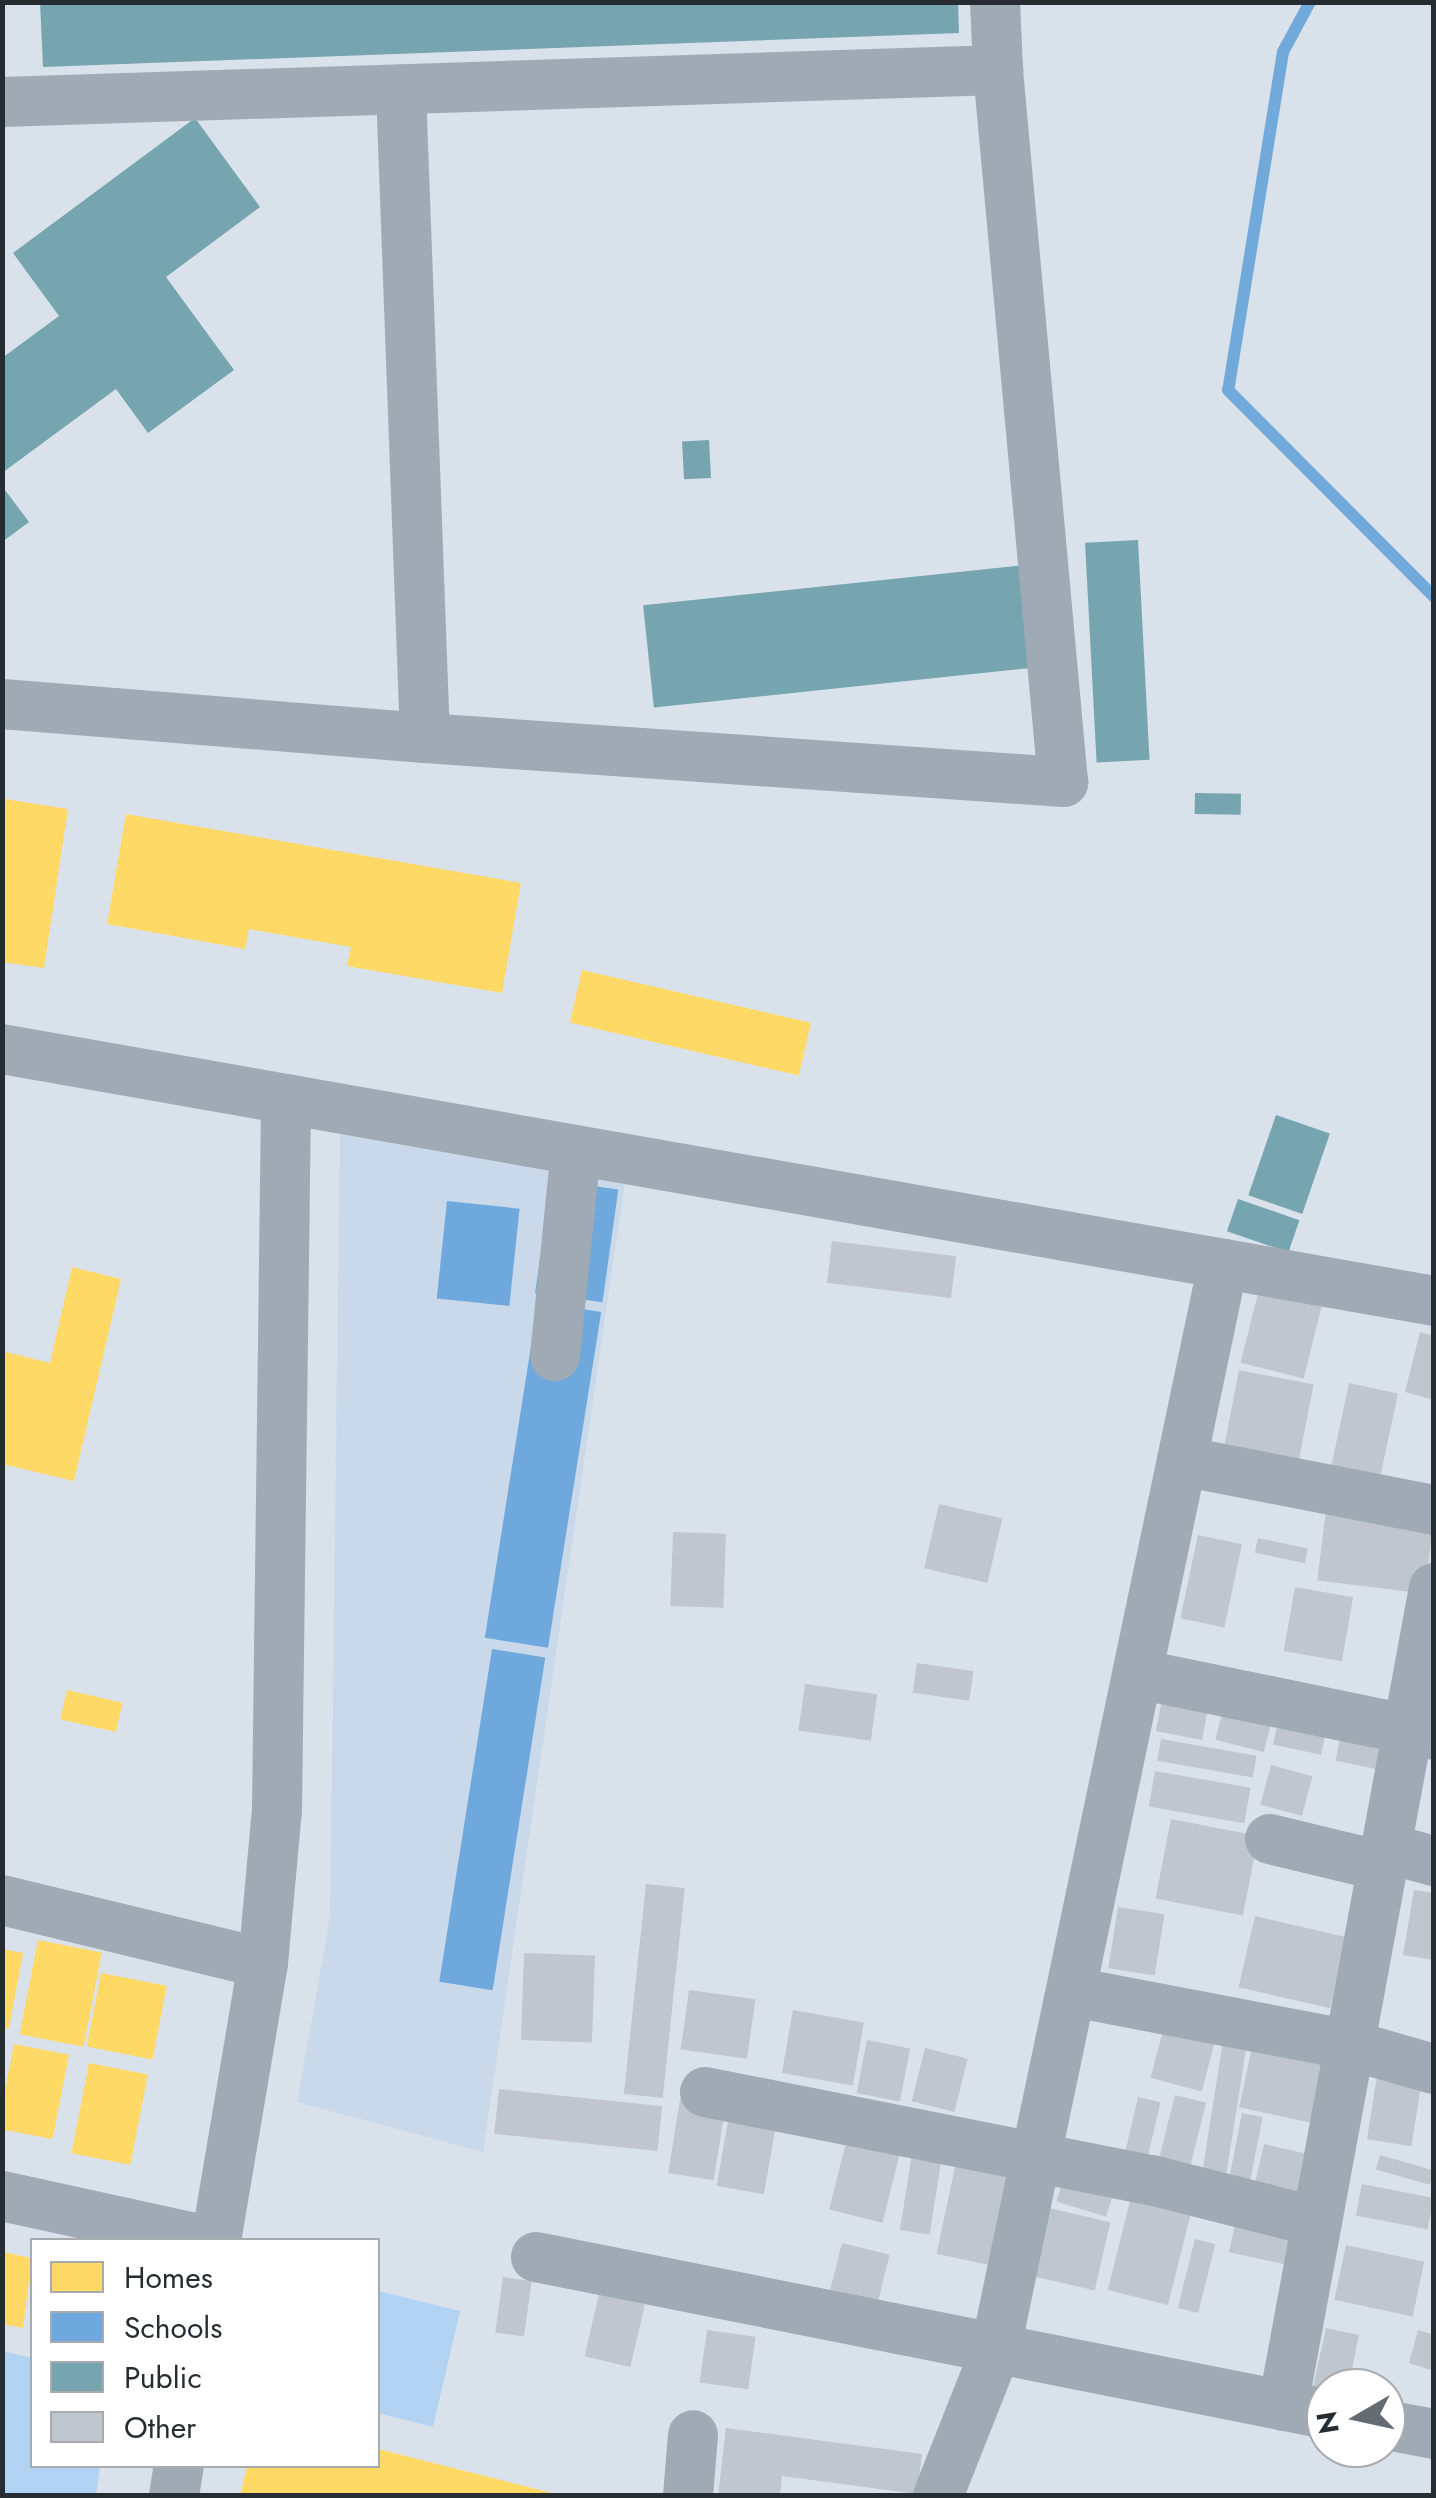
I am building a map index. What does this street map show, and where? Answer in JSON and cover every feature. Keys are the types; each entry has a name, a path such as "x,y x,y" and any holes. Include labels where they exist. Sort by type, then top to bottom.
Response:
{"street":[{"path":"2,704 1063,782 995,2"},
{"path":"2,102 998,70"},
{"path":"401,89 425,738"},
{"path":"2,1049 1434,1301"},
{"path":"216,2238 263,1963 277,1810 286,1099"},
{"path":"555,1356 576,1150"},
{"path":"938,2496 996,2352 1223,1264"},
{"path":"1182,1462 1434,1510"},
{"path":"536,2257 996,2352 1305,2410 1317,2222 1346,2044 1384,1857 1421,1732 1434,1588"},
{"path":"1138,1674 1421,1732"},
{"path":"1270,1839 1434,1861"},
{"path":"2,1900 263,1963"},
{"path":"1073,1992 1346,2044 1434,2069"},
{"path":"705,2092 1036,2157 1317,2222"},
{"path":"2,2196 194,2238"},
{"path":"1406,2429 1434,2434"},
{"path":"688,2496 693,2435"},
{"path":"174,2496 179,2468"}],"shaded area":[{"path":"340,1133 625,1182 483,2152 297,2102 330,1918"},
{"path":"380,2291 460,2311 433,2427 380,2414"},
{"path":"3,2351 30,2358 30,2468 100,2468 96,2495 3,2495"}],"building: Homes":[{"path":"5,799 68,809 44,968 2,962"},
{"path":"126,814 521,883 502,993 347,966 351,947 249,929 245,949 107,924"},
{"path":"582,970 811,1023 799,1075 570,1023"},
{"path":"72,1267 121,1279 74,1481 2,1464 2,1351 50,1363"},
{"path":"67,1690 123,1703 116,1732 60,1719"},
{"path":"38,1940 102,1952 83,2047 20,2034"},
{"path":"2,1949 23,1953 9,2028 2,2027"},
{"path":"101,1973 167,1986 152,2059 87,2047"},
{"path":"14,2044 69,2055 53,2139 2,2129 2,2106"},
{"path":"89,2063 148,2074 130,2165 71,2153"},
{"path":"2,2252 30,2258 23,2328 2,2324"},
{"path":"380,2450 556,2494 556,2496 240,2496 247,2468 380,2468"}],"building: Schools":[{"path":"551,1180 618,1189 602,1302 535,1293"},
{"path":"447,1201 520,1209 509,1306 437,1298"},
{"path":"538,1302 601,1312 548,1648 485,1638"},
{"path":"492,1649 545,1657 493,1990 439,1982"}],"building: Public":[{"path":"40,2 958,2 959,33 43,67"},
{"path":"195,118 260,207 166,277 234,370 148,433 116,389 2,473 2,358 59,316 13,253"},
{"path":"709,440 711,478 684,479 682,441"},
{"path":"2,486 29,522 2,542"},
{"path":"1138,540 1150,760 1097,762 1085,543"},
{"path":"1025,565 1036,667 654,708 643,605"},
{"path":"1195,793 1241,794 1241,815 1195,814"},
{"path":"1276,1115 1330,1134 1302,1214 1248,1195"},
{"path":"1238,1199 1299,1220 1288,1252 1227,1231"}],"building: Other":[{"path":"832,1241 956,1256 951,1298 827,1283"},
{"path":"1259,1289 1322,1305 1304,1378 1241,1363"},
{"path":"1420,1332 1434,1336 1434,1400 1405,1392"},
{"path":"1239,1370 1314,1385 1299,1462 1224,1448"},
{"path":"1349,1383 1398,1393 1380,1478 1331,1467"},
{"path":"1327,1502 1434,1515 1425,1594 1317,1580"},
{"path":"939,1504 1002,1519 987,1583 924,1568"},
{"path":"673,1532 726,1534 723,1608 670,1606"},
{"path":"1198,1535 1242,1544 1224,1627 1180,1618"},
{"path":"1258,1538 1308,1549 1305,1563 1255,1553"},
{"path":"1295,1587 1353,1597 1342,1661 1284,1651"},
{"path":"917,1663 973,1671 969,1701 913,1693"},
{"path":"805,1684 877,1694 871,1741 798,1731"},
{"path":"1165,1684 1211,1693 1202,1740 1156,1731"},
{"path":"1225,1701 1274,1713 1264,1752 1215,1740"},
{"path":"1277,1726 1325,1736 1321,1755 1273,1745"},
{"path":"1161,1739 1257,1756 1253,1778 1157,1761"},
{"path":"1340,1739 1382,1748 1377,1769 1335,1761"},
{"path":"1271,1765 1313,1776 1302,1816 1260,1805"},
{"path":"1155,1771 1251,1788 1244,1823 1149,1806"},
{"path":"1171,1819 1258,1836 1243,1915 1156,1899"},
{"path":"646,1884 685,1888 663,2098 624,2094"},
{"path":"1414,1890 1434,1893 1434,1960 1403,1955"},
{"path":"1118,1907 1164,1914 1155,1976 1108,1968"},
{"path":"1255,1916 1347,1937 1330,2008 1239,1987"},
{"path":"524,1953 595,1955 592,2042 521,2040"},
{"path":"689,1990 755,1999 747,2059 681,2049"},
{"path":"793,2010 864,2023 853,2086 782,2073"},
{"path":"1167,2016 1218,2030 1202,2092 1150,2078"},
{"path":"1255,2033 1335,2050 1319,2124 1239,2107"},
{"path":"1224,2035 1248,2039 1225,2180 1202,2176"},
{"path":"867,2040 910,2048 900,2101 857,2093"},
{"path":"925,2048 968,2059 954,2112 912,2101"},
{"path":"1377,2076 1421,2083 1411,2146 1367,2139"},
{"path":"499,2089 662,2106 657,2151 494,2134"},
{"path":"1175,2095 1206,2103 1191,2165 1160,2157"},
{"path":"1138,2097 1160,2102 1147,2160 1125,2154"},
{"path":"680,2099 725,2106 714,2180 668,2173"},
{"path":"730,2110 777,2118 764,2194 717,2186"},
{"path":"1242,2113 1263,2117 1250,2182 1229,2178"},
{"path":"849,2130 902,2143 883,2223 829,2210"},
{"path":"914,2141 944,2146 930,2235 900,2230"},
{"path":"1264,2144 1318,2156 1308,2198 1254,2186"},
{"path":"958,2153 1025,2167 1003,2268 937,2254"},
{"path":"1380,2155 1434,2170 1430,2185 1376,2169"},
{"path":"1066,2170 1116,2185 1106,2217 1056,2202"},
{"path":"1362,2184 1434,2198 1428,2229 1356,2215"},
{"path":"1132,2193 1192,2208 1168,2305 1108,2290"},
{"path":"1049,2208 1110,2222 1095,2290 1033,2276"},
{"path":"1236,2219 1297,2232 1290,2265 1229,2252"},
{"path":"1195,2239 1215,2244 1198,2313 1178,2308"},
{"path":"842,2243 890,2255 876,2307 829,2295"},
{"path":"1346,2245 1424,2262 1413,2316 1334,2300"},
{"path":"503,2277 532,2281 524,2336 495,2332"},
{"path":"599,2294 645,2305 630,2367 585,2356"},
{"path":"1326,2328 1359,2335 1352,2368 1317,2368"},
{"path":"707,2330 756,2337 748,2389 700,2382"},
{"path":"1418,2330 1434,2335 1434,2371 1409,2363"},
{"path":"726,2428 922,2454 917,2494 782,2476 780,2496 718,2496"}],"waterway":[{"path":"1310,2 1283,52 1228,390 1434,597"}]}
